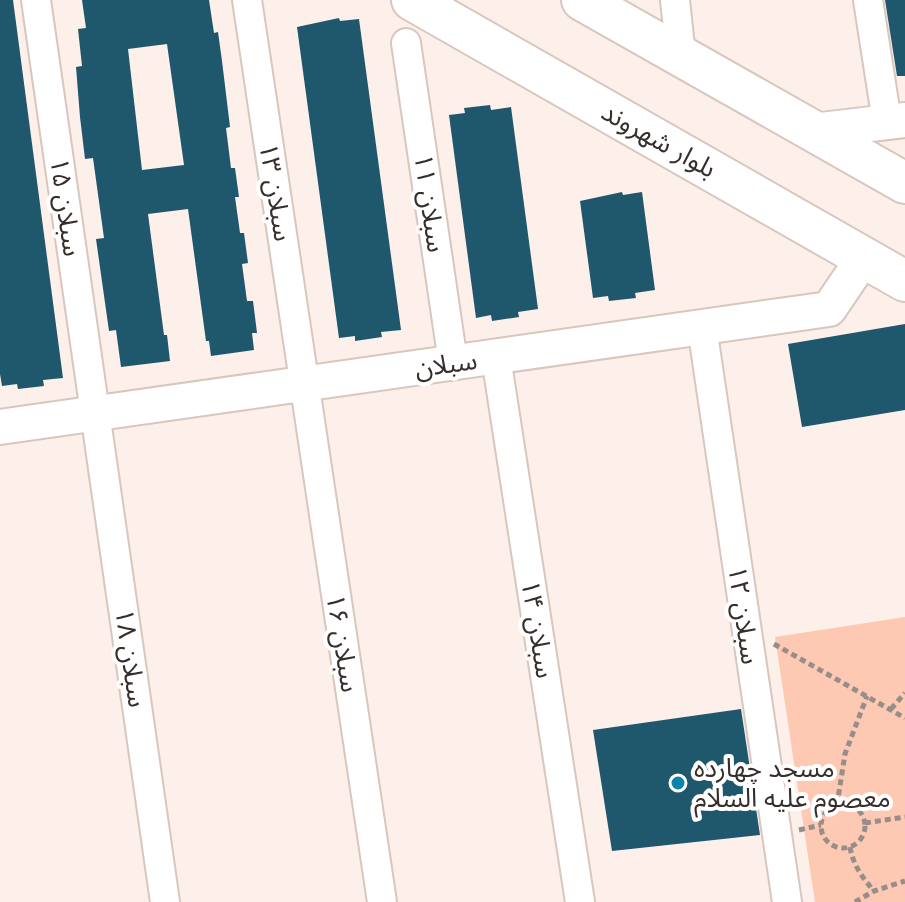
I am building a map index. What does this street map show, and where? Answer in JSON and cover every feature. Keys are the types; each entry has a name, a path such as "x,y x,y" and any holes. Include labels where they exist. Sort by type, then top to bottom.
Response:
{"main road":[{"name":"بلوار شهروند","path":"412,0 905,281"},
{"path":"582,0 905,183"}],"street":[{"name":"سبلان ۱۵","path":"36,0 96,413"},
{"name":"سبلان ۱۳","path":"247,0 305,384"},
{"path":"675,0 681,56"},
{"path":"813,131 896,121 868,0"},
{"name":"سبلان ۱۱","path":"406,43 453,362"},
{"name":"سبلان","path":"0,427 829,309 865,256"},
{"name":"سبلان ۱۲","path":"702,327 787,902"},
{"name":"سبلان ۱۴","path":"496,357 580,902"},
{"name":"سبلان ۱۶","path":"305,384 382,902"},
{"name":"سبلان ۱۸","path":"96,413 165,902"}],"path":[{"path":"749,649 776,643 905,718"},
{"path":"891,709 905,693"},
{"path":"837,805 845,754 867,696"},
{"path":"837,805 852,806 863,816 862,837 850,847 836,846 822,832 821,825 826,813 837,805"},
{"path":"865,823 905,817"},
{"path":"850,847 852,860 874,891"},
{"path":"855,902 874,891 905,881"}],"shaded area":[{"path":"905,617 905,902 815,902 775,637"}],"building":[{"path":"0,0 13,0 63,378 43,380 44,386 18,389 17,384 2,386 0,374"},
{"path":"82,0 209,0 214,33 218,32 230,127 226,128 231,168 235,168 239,197 235,197 248,263 242,264 247,301 253,301 257,333 252,333 254,350 211,356 209,341 206,341 188,209 148,214 170,361 121,367 116,330 109,331 96,239 104,238 93,158 85,159 80,117 76,67 82,66 78,29 86,28","holes":["167,44 184,165 142,170 128,49"]},
{"path":"885,0 905,0 905,76 897,76"},
{"path":"339,18 340,21 359,19 401,330 381,332 382,337 355,341 355,336 339,338 297,27"},
{"path":"490,105 491,110 511,107 538,309 518,312 519,317 492,321 491,315 476,318 449,115 465,113 464,108"},
{"path":"622,192 623,195 642,192 655,290 635,293 636,298 609,301 608,296 593,298 580,201"},
{"path":"905,324 905,410 802,427 788,344"},
{"name":"مسجد چهارده معصوم علیه السلام","path":"741,709 760,835 612,851 593,730"}],"place":[{"name":"مسجد چهارده معصوم علیه السلام","path":"678,783"}]}
